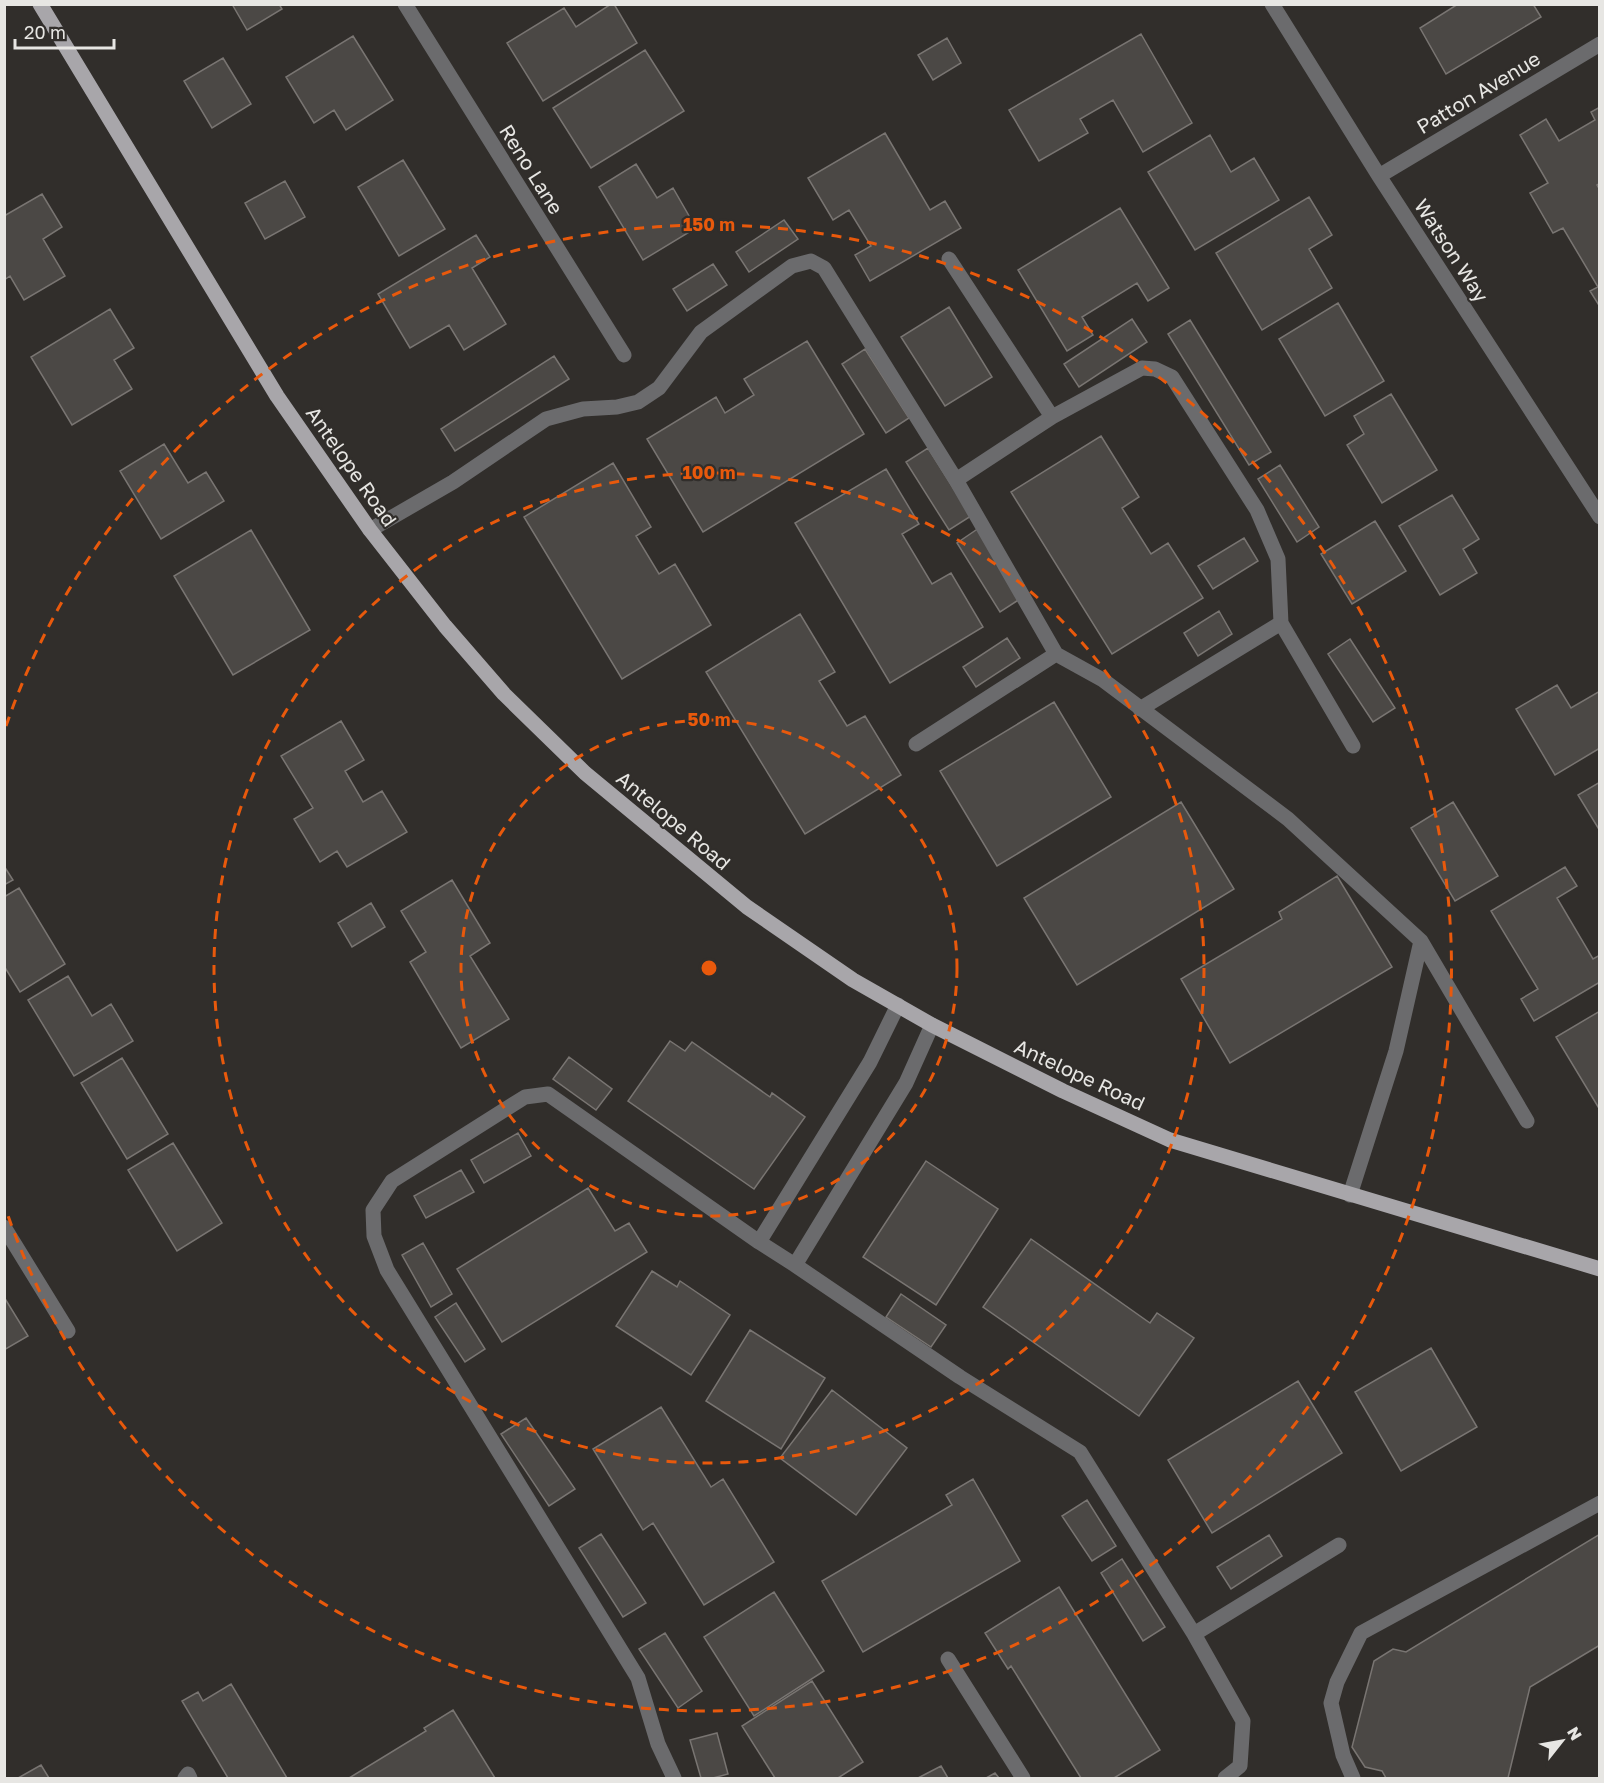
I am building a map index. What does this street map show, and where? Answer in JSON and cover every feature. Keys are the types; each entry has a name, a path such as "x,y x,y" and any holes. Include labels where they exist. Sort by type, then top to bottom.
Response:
{"main road":[{"name":"Antelope Road","path":"40,4 277,396 370,530 445,626 504,694 585,773 747,907 853,980 932,1025 1063,1091 1170,1140 1599,1269"}],"street":[{"name":"Reno Lane","path":"405,4 624,355"},
{"name":"Watson Way","path":"1272,4 1378,176 1599,517"},
{"name":"Patton Avenue","path":"1378,176 1599,44"},
{"path":"949,259 1052,417"},
{"path":"370,530 453,482 546,419 583,409 617,407 638,402 659,388 701,332 792,266 811,261 824,268 956,480 1056,654 1103,680 1287,819 1421,941 1527,1121"},
{"path":"956,480 1052,417 1142,368 1155,369 1172,377 1257,510 1278,559 1281,623 1353,746"},
{"path":"1140,709 1281,623"},
{"path":"916,744 1056,654"},
{"path":"1350,1195 1396,1051 1421,941"},
{"path":"759,1242 870,1062 898,1005"},
{"path":"795,1265 906,1083 932,1025"},
{"path":"674,1779 658,1744 638,1678 387,1270 374,1236 373,1210 392,1181 525,1097 548,1094 759,1242 960,1377 1080,1452 1194,1634 1243,1721 1240,1766 1225,1779"},
{"path":"4,1227 68,1331"},
{"path":"1353,1779 1343,1755 1331,1703 1337,1682 1361,1633 1599,1503"},
{"path":"1194,1634 1339,1545"},
{"path":"948,1659 1023,1779"},
{"path":"185,1779 188,1774 190,1779"}],"building":[{"path":"232,4 279,4 282,9 247,30"},
{"path":"614,4 637,43 543,101 507,43 564,8 576,27"},
{"path":"1458,4 1533,4 1541,17 1446,74 1420,28"},
{"path":"1141,34 1192,123 1143,152 1113,100 1080,119 1088,133 1039,161 1009,110"},
{"path":"353,36 393,100 346,130 334,110 314,123 286,77"},
{"path":"947,38 961,63 933,80 918,55"},
{"path":"645,50 684,111 591,168 553,108"},
{"path":"223,58 251,104 212,128 184,81"},
{"path":"1600,107 1600,183 1597,185 1600,190 1600,307 1590,291 1598,287 1563,228 1553,233 1530,193 1548,183 1520,135 1546,119 1559,141 1595,120 1591,112"},
{"path":"885,133 930,210 945,201 961,228 870,281 855,255 871,246 849,210 833,220 808,178"},
{"path":"1210,135 1231,172 1254,158 1279,200 1195,250 1148,172"},
{"path":"403,160 445,229 399,256 358,187"},
{"path":"636,164 657,198 673,188 696,228 643,260 599,187"},
{"path":"285,181 305,217 265,239 245,203"},
{"path":"42,194 62,227 43,239 65,276 24,300 10,276 4,280 4,216"},
{"path":"1309,197 1332,235 1309,249 1332,288 1262,330 1216,253"},
{"path":"1120,208 1169,288 1148,301 1137,283 1082,317 1093,335 1067,351 1018,270"},
{"path":"784,220 798,239 749,272 736,252"},
{"path":"476,235 490,257 472,268 506,324 464,350 449,325 410,348 378,294"},
{"path":"713,264 727,285 687,311 673,289"},
{"path":"1338,303 1384,381 1325,416 1279,339"},
{"path":"949,307 992,377 945,406 901,337"},
{"path":"110,309 134,348 114,360 132,389 72,425 31,357"},
{"path":"1132,319 1147,342 1079,387 1064,364"},
{"path":"1190,320 1271,452 1249,465 1168,334"},
{"path":"807,341 864,434 703,532 647,439 716,397 725,413 754,395 744,379"},
{"path":"865,349 909,418 886,433 842,364"},
{"path":"554,356 569,379 455,451 441,429"},
{"path":"1391,394 1437,470 1382,503 1347,445 1364,434 1354,416"},
{"path":"1101,436 1139,497 1122,508 1151,554 1168,543 1203,598 1112,654 1011,492"},
{"path":"164,444 188,483 206,472 224,501 161,539 120,471"},
{"path":"928,448 971,516 949,530 906,462"},
{"path":"613,463 651,527 636,536 659,574 675,564 711,625 622,679 524,517"},
{"path":"1280,465 1319,527 1297,542 1258,479"},
{"path":"886,469 919,524 902,534 932,584 951,573 983,627 890,683 795,523"},
{"path":"1452,495 1479,539 1463,549 1477,573 1440,595 1399,526"},
{"path":"1375,521 1406,571 1352,604 1321,554"},
{"path":"979,528 1023,597 1000,612 957,543"},
{"path":"251,530 310,630 233,675 174,576"},
{"path":"1244,538 1258,561 1213,589 1198,566"},
{"path":"1219,611 1232,634 1198,656 1184,633"},
{"path":"800,614 835,672 819,681 847,726 865,716 901,775 805,834 706,672"},
{"path":"1007,638 1020,658 976,687 963,667"},
{"path":"1350,639 1395,708 1373,722 1328,654"},
{"path":"1557,685 1571,708 1600,691 1600,748 1555,775 1516,709"},
{"path":"1054,702 1111,797 997,866 940,771"},
{"path":"341,721 364,760 345,771 363,802 382,791 407,832 347,867 337,851 320,862 294,819 313,808 281,756"},
{"path":"1600,782 1600,831 1578,795"},
{"path":"1181,802 1234,889 1077,985 1024,898"},
{"path":"1453,802 1498,876 1455,901 1411,828"},
{"path":"4,866 13,880 4,885"},
{"path":"1565,867 1577,886 1557,898 1593,959 1600,955 1600,982 1534,1021 1521,999 1538,989 1491,911"},
{"path":"1337,876 1392,967 1230,1063 1181,979 1282,919 1279,912"},
{"path":"452,880 490,943 470,956 509,1019 461,1048 410,962 426,952 401,911"},
{"path":"19,888 65,964 20,992 4,966 4,897"},
{"path":"371,903 385,927 352,947 338,923"},
{"path":"68,976 92,1016 111,1004 133,1041 74,1076 28,1000"},
{"path":"1600,1011 1600,1110 1556,1037"},
{"path":"670,1041 685,1051 692,1042 770,1097 772,1093 805,1117 754,1189 628,1101"},
{"path":"569,1057 612,1089 596,1110 553,1079"},
{"path":"122,1058 168,1134 127,1159 81,1083"},
{"path":"518,1133 531,1156 484,1183 471,1160"},
{"path":"173,1143 222,1223 177,1251 128,1170"},
{"path":"926,1161 998,1209 936,1305 863,1257"},
{"path":"461,1170 474,1192 426,1218 414,1196"},
{"path":"588,1188 615,1231 629,1223 647,1252 502,1342 457,1269"},
{"path":"1031,1239 1150,1323 1157,1313 1194,1338 1139,1416 983,1307"},
{"path":"423,1243 452,1294 431,1307 402,1255"},
{"path":"652,1271 677,1287 680,1281 730,1315 691,1375 616,1326"},
{"path":"901,1294 946,1325 931,1347 886,1317"},
{"path":"4,1297 28,1336 4,1350"},
{"path":"456,1303 485,1349 465,1362 435,1317"},
{"path":"750,1330 825,1378 781,1449 706,1401"},
{"path":"1431,1348 1477,1427 1401,1471 1355,1392"},
{"path":"1298,1381 1342,1453 1212,1533 1168,1460"},
{"path":"832,1390 907,1448 856,1515 780,1458"},
{"path":"661,1407 711,1487 723,1479 774,1562 704,1605 653,1523 643,1530 593,1449"},
{"path":"526,1418 575,1489 549,1506 501,1434"},
{"path":"973,1479 1020,1561 863,1652 822,1581 952,1505 946,1495"},
{"path":"1087,1500 1116,1546 1092,1561 1062,1516"},
{"path":"601,1534 646,1603 623,1617 579,1548"},
{"path":"1600,1534 1600,1645 1530,1687 1508,1778 1386,1778 1382,1771 1365,1767 1352,1747 1374,1661 1393,1649 1406,1652"},
{"path":"1269,1535 1282,1556 1231,1589 1217,1567"},
{"path":"1122,1559 1165,1627 1143,1641 1101,1573"},
{"path":"1059,1587 1160,1750 1114,1778 1081,1778 1011,1666 1008,1669 985,1633"},
{"path":"774,1592 824,1671 754,1716 704,1637"},
{"path":"665,1633 702,1691 678,1708 639,1649"},
{"path":"812,1681 863,1762 838,1778 775,1778 742,1726"},
{"path":"231,1684 287,1778 228,1778 182,1701 198,1692 203,1701"},
{"path":"453,1710 495,1778 349,1778 426,1731 424,1728"},
{"path":"717,1733 728,1774 701,1778 690,1740"},
{"path":"41,1765 49,1778 18,1778"},
{"path":"941,1766 948,1778 918,1778"},
{"path":"995,1773 999,1778 986,1778"}]}
